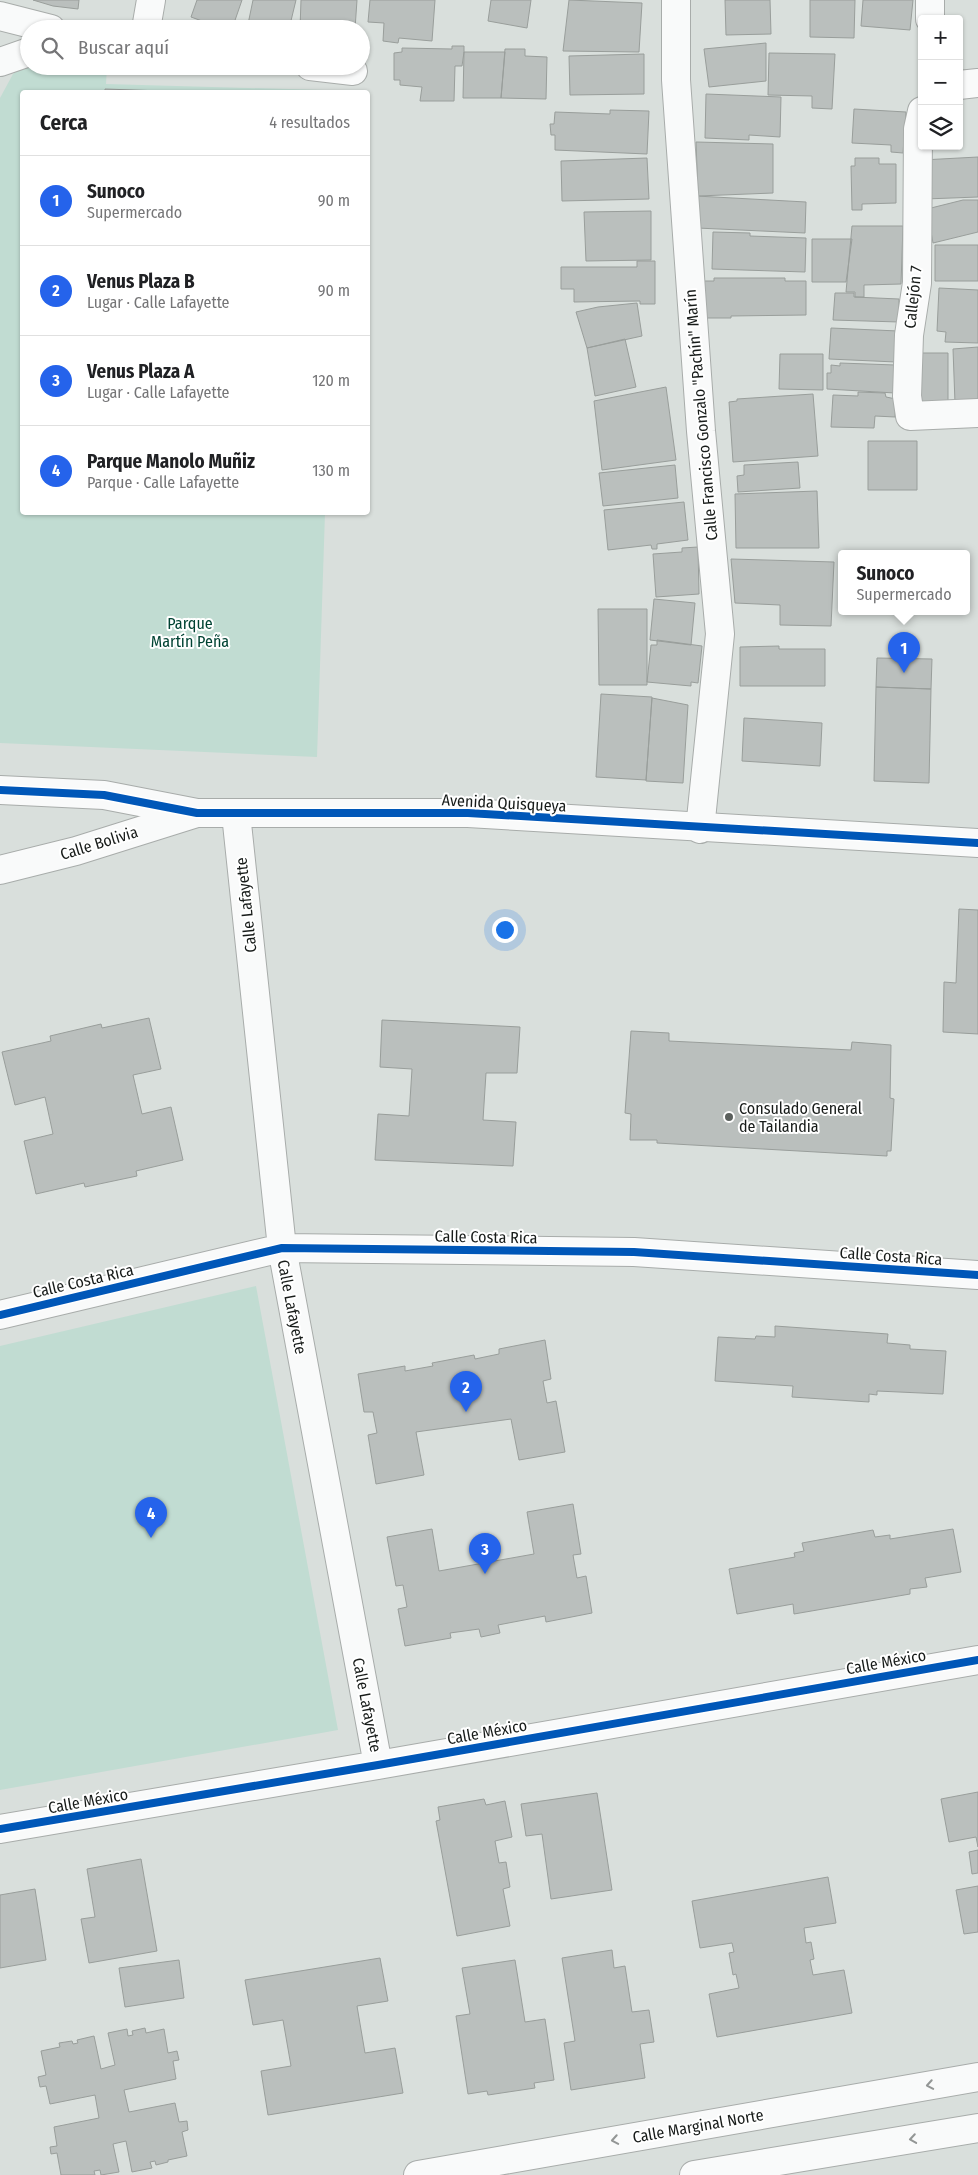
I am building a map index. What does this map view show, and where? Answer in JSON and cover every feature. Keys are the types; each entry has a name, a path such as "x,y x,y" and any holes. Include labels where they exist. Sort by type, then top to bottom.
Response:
{"street":[{"path":"148,20 151,0"},
{"name":"Calle Francisco Gonzalo \"Pachín\" Marín","path":"676,0 676,89 701,431 720,634 700,829"},
{"path":"930,0 930,15"},
{"path":"0,16 20,20"},
{"path":"0,62 20,55"},
{"path":"963,85 978,83"},
{"name":"Callejón 7","path":"918,129 917,283 909,334 907,396 910,416 978,413"},
{"name":"Avenida Quisqueya","path":"0,790 104,795 197,813 468,814 700,829 978,843"},
{"name":"Calle Bolivia","path":"0,870 76,851 197,813"},
{"name":"Calle Lafayette","path":"236,814 282,1248 378,1765"},
{"name":"Calle Costa Rica","path":"0,1315 282,1248 634,1252 978,1275"},
{"name":"Calle México","path":"0,1829 978,1660"},
{"name":"Calle Marginal Norte","path":"418,2175 978,2077"},
{"path":"694,2175 978,2128"}],"green space":[{"name":"Parque Martín Peña","path":"20,69 20,75 106,75 106,84 324,90 20,90 20,515 325,515 317,757 0,743 0,98 13,74"},
{"path":"256,1286 338,1730 0,1790 0,1346"}],"building":[{"path":"33,0 79,0 78,9 53,6"},
{"path":"197,0 242,0 235,20 199,20 191,17"},
{"path":"253,0 296,0 291,20 249,20"},
{"path":"301,0 357,0 356,20 300,20"},
{"path":"370,0 435,0 432,41 399,38 398,43 383,41 384,23 370,22 368,20"},
{"path":"491,0 531,0 527,28 488,21"},
{"path":"569,0 642,3 639,52 563,51"},
{"path":"725,0 770,0 771,34 726,35"},
{"path":"810,0 855,0 854,38 810,37"},
{"path":"863,0 913,0 910,30 861,26"},
{"path":"766,43 766,81 709,87 704,49"},
{"path":"452,46 464,46 462,66 455,66 454,101 420,101 422,87 400,85 400,80 394,80 394,53 402,52 402,48 452,49"},
{"path":"505,49 525,49 525,56 547,57 546,99 501,98"},
{"path":"464,52 505,52 501,98 463,98"},
{"path":"769,53 835,54 832,109 812,108 812,96 768,95"},
{"path":"644,54 644,94 570,95 569,56"},
{"path":"706,94 781,97 780,137 749,135 749,140 705,138"},
{"path":"854,109 906,112 903,153 891,152 891,145 852,143"},
{"path":"610,110 649,111 647,154 555,150 555,135 551,135 550,124 554,124 555,112 610,114"},
{"path":"696,142 773,144 773,193 698,196"},
{"path":"978,157 978,197 925,199 922,160"},
{"path":"647,158 649,199 562,201 561,161"},
{"path":"855,158 879,158 879,164 896,164 896,203 862,204 862,210 852,210 851,166 855,166"},
{"path":"696,196 806,202 805,233 697,228"},
{"path":"963,200 978,200 978,232 933,243 927,209"},
{"path":"651,211 651,260 586,261 584,212"},
{"path":"852,226 903,226 901,284 864,285 864,297 855,297 855,292 846,292"},
{"path":"713,232 750,233 750,236 806,238 805,272 712,269"},
{"path":"812,239 852,239 846,282 812,282"},
{"path":"935,245 978,245 978,281 935,281"},
{"path":"637,261 655,261 655,304 640,304 640,301 574,302 574,289 561,289 561,267 637,267"},
{"path":"714,278 785,278 785,281 806,281 806,315 702,318 702,281 714,281"},
{"path":"939,288 978,290 978,343 945,342 946,332 937,331"},
{"path":"835,293 854,293 854,297 899,299 899,322 833,320"},
{"path":"637,303 642,336 587,348 576,312 598,307"},
{"path":"831,328 898,331 896,362 829,359"},
{"path":"625,339 636,387 595,396 587,348"},
{"path":"978,347 978,402 955,403 953,349"},
{"path":"920,353 948,353 948,405 920,405"},
{"path":"780,354 823,354 823,390 779,389"},
{"path":"840,363 895,365 895,393 827,389 827,373 831,373 831,365 840,366"},
{"path":"666,387 676,460 602,470 594,401"},
{"path":"858,392 885,393 886,397 896,399 895,417 875,416 874,428 831,427 833,395 858,396"},
{"path":"813,394 818,456 733,462 729,402 737,401 737,399"},
{"path":"868,441 917,441 917,490 868,490"},
{"path":"798,462 800,488 738,492 737,476 744,475 744,465"},
{"path":"675,465 678,498 603,506 599,473"},
{"path":"817,491 819,548 736,548 735,494"},
{"path":"684,502 688,540 657,544 657,549 652,549 651,545 608,550 604,510"},
{"path":"698,547 699,594 656,597 653,554 682,552 682,548"},
{"path":"731,559 834,562 831,626 780,625 780,605 735,603"},
{"path":"654,599 695,603 691,645 650,640"},
{"path":"598,609 647,609 647,685 599,685"},
{"path":"657,640 702,646 698,683 691,682 691,686 647,682 651,645 657,645"},
{"path":"779,646 779,649 825,649 825,686 740,686 740,647"},
{"path":"877,658 932,659 931,689 876,687"},
{"path":"876,687 931,689 929,783 874,781"},
{"path":"601,694 652,697 646,780 596,777"},
{"path":"652,698 688,705 683,783 646,781"},
{"path":"744,718 822,723 820,766 742,761"},
{"path":"959,909 978,910 978,1034 943,1032 944,982 956,983"},
{"path":"149,1018 161,1069 133,1075 142,1114 171,1107 183,1160 136,1171 137,1176 85,1187 84,1183 36,1194 24,1141 53,1134 45,1097 15,1105 2,1052 51,1041 50,1036 101,1024 102,1028"},
{"path":"382,1020 520,1027 517,1073 486,1073 483,1120 516,1122 513,1166 375,1160 378,1114 409,1116 412,1069 380,1067"},
{"path":"631,1031 669,1033 669,1041 851,1050 852,1042 891,1045 890,1098 894,1099 891,1151 887,1151 887,1156 657,1143 657,1140 630,1140 631,1114 625,1113"},
{"path":"775,1326 888,1334 887,1343 910,1345 910,1349 946,1351 943,1394 877,1391 877,1395 869,1394 869,1402 792,1397 793,1386 715,1381 718,1337 755,1339 756,1336 775,1337"},
{"path":"545,1340 551,1379 543,1381 547,1403 556,1401 565,1452 519,1460 511,1419 416,1432 424,1475 376,1484 368,1435 377,1433 373,1412 364,1412 358,1374 405,1366 405,1371 433,1366 432,1363 474,1355 475,1359 499,1354 499,1349"},
{"path":"573,1504 581,1554 573,1555 577,1578 586,1576 592,1613 546,1622 545,1616 498,1625 500,1633 481,1637 479,1629 450,1633 451,1638 405,1646 398,1609 407,1607 403,1585 396,1586 387,1537 432,1529 439,1571 534,1554 527,1512"},
{"path":"953,1529 961,1572 925,1578 927,1587 910,1589 910,1594 794,1614 793,1604 737,1614 729,1569 795,1557 794,1553 804,1551 802,1543 873,1530 875,1537 890,1535 890,1539"},
{"path":"978,1792 978,1847 976,1837 949,1842 941,1799"},
{"path":"597,1793 612,1890 551,1899 542,1834 526,1836 521,1804"},
{"path":"484,1799 486,1805 505,1801 512,1837 495,1841 499,1863 506,1862 510,1887 503,1889 510,1926 457,1936 436,1821 440,1820 438,1807"},
{"path":"978,1850 978,1873 972,1874 969,1852"},
{"path":"141,1859 157,1951 89,1963 81,1919 95,1917 87,1869"},
{"path":"828,1877 836,1923 804,1928 806,1943 811,1942 814,1959 810,1960 813,1975 844,1970 852,2013 717,2037 709,1994 739,1988 736,1974 733,1975 729,1953 734,1952 732,1943 700,1948 692,1901"},
{"path":"978,1886 978,1932 964,1934 956,1890"},
{"path":"35,1889 46,1960 0,1968 0,1895"},
{"path":"612,1950 614,1968 625,1966 632,2012 649,2010 654,2042 640,2044 645,2078 571,2090 564,2043 575,2041 562,1958"},
{"path":"380,1958 388,2001 357,2006 365,2053 395,2048 403,2093 268,2115 261,2071 291,2066 283,2020 253,2025 245,1980"},
{"path":"179,1960 184,1998 125,2007 119,1968"},
{"path":"515,1960 525,2022 545,2019 554,2080 534,2083 535,2088 488,2095 487,2091 468,2094 456,2016 470,2014 462,1968"},
{"path":"145,2028 146,2033 164,2029 168,2053 177,2051 179,2060 173,2061 176,2079 124,2090 129,2112 175,2103 179,2122 187,2121 188,2130 182,2132 187,2156 156,2165 155,2161 150,2162 152,2168 132,2172 126,2141 113,2144 119,2172 101,2175 100,2170 94,2171 95,2175 61,2175 57,2153 51,2154 50,2147 57,2146 54,2127 99,2118 95,2095 50,2104 46,2086 40,2087 38,2077 46,2075 41,2051 60,2047 59,2043 72,2041 73,2044 78,2043 77,2040 94,2036 101,2069 115,2065 108,2033 127,2029 128,2036 133,2035 132,2031"}],"cycle path":[{"path":"0,790 104,795 197,813 468,813 978,843"},
{"path":"0,1315 282,1248 634,1252 978,1275"},
{"path":"0,1829 978,1660"}],"place":[{"name":"Sunoco","path":"904,673"},
{"name":"Consulado General de Tailandia","path":"729,1117"},
{"name":"Venus Plaza B","path":"466,1412"},
{"name":"Parque Manolo Muñiz","path":"151,1538"},
{"name":"Venus Plaza A","path":"485,1574"}]}
